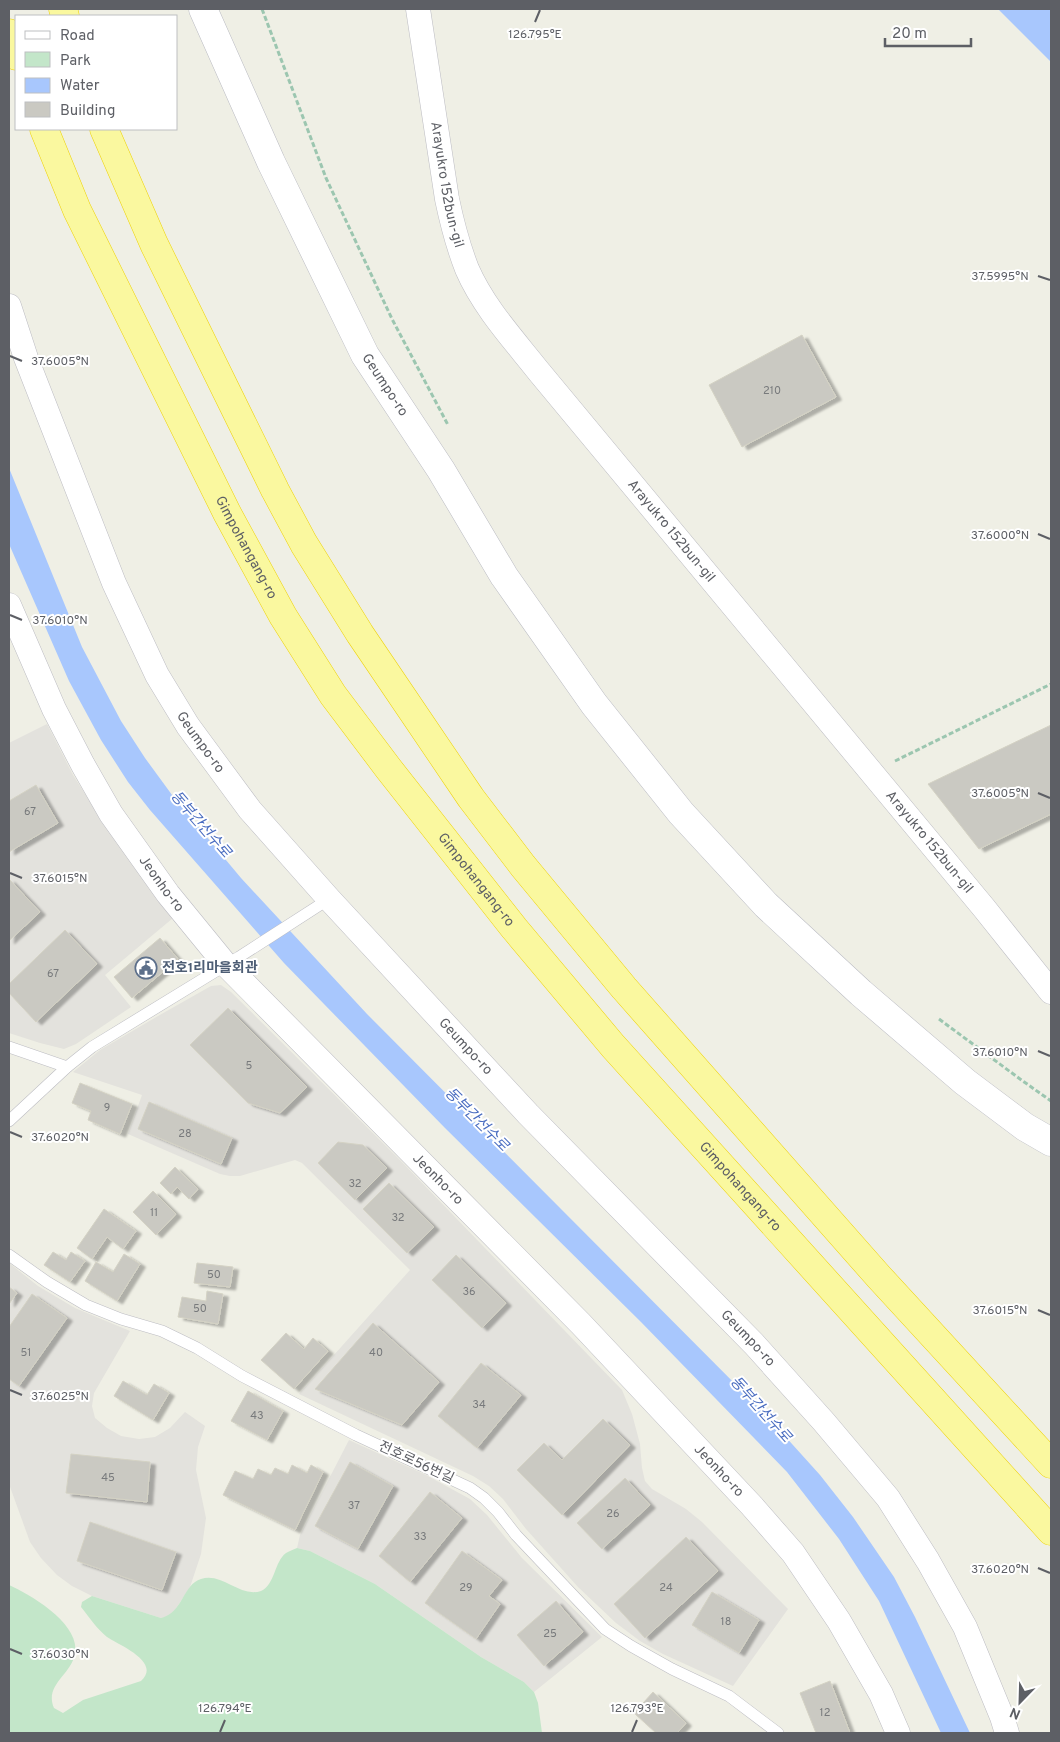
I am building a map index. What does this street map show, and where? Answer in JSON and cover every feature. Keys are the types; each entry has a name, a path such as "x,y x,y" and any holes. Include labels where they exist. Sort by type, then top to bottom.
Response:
{"highway":[{"path":"9,33 15,53"},
{"name":"Gimpohangang-ro","path":"44,130 77,210 227,513 284,616 333,695 514,928 613,1046 1051,1531"},
{"path":"104,130 154,244 275,490 304,544 360,634 471,798 523,866 624,988 879,1277 1051,1464"}],"main road":[{"name":"Geumpo-ro","path":"203,9 271,162 365,355 441,470 504,576 594,704 681,813 766,905 861,992 965,1082 1025,1127 1051,1142"}],"street":[{"name":"Arayukro 152bun-gil","path":"418,9 452,224 468,270 497,320 872,772 1051,992"},
{"name":"Geumpo-ro","path":"9,306 26,358 73,482 114,583 158,675 188,726 215,765 319,906 528,1114 754,1344 824,1422 888,1498 928,1561 965,1627 1007,1733"},
{"name":"Jeonho-ro","path":"9,605 54,709 111,814 168,894 581,1324 793,1553 839,1621 881,1694 898,1733"}],"lane":[{"path":"9,1121 67,1067 112,1034 233,961 319,906"},
{"path":"9,1047 67,1067"},
{"name":"전호로56번길","path":"9,1255 47,1282 86,1305 121,1319 162,1331 197,1348 242,1376 356,1435 470,1488 484,1498 528,1548 605,1628 647,1655 729,1696 778,1733"}],"path":[{"path":"262,9 326,178 392,319 452,431"},
{"path":"872,772 1051,684"},
{"path":"932,1014 1051,1101"}],"shaded area":[{"path":"47,724 73,775 106,827 173,918 105,975 131,1007 76,1044 64,1049 9,1033 9,743"},
{"path":"221,985 231,992 400,1160 622,1390 632,1414 640,1444 645,1481 652,1489 686,1509 702,1522 788,1609 733,1686 663,1654 640,1641 616,1623 578,1587 526,1529 503,1499 489,1486 473,1476 299,1394 410,1270 302,1163 295,1160 240,1176 220,1174 128,1134 142,1095 73,1072 100,1050 211,986"},
{"path":"9,1263 38,1286 75,1308 130,1331 94,1393 92,1406 95,1418 107,1428 121,1436 139,1439 155,1437 170,1428 185,1412 205,1426 198,1447 196,1470 206,1518 201,1554 190,1587 169,1616 161,1618 92,1596 72,1586 57,1575 41,1558 30,1542 9,1484"},
{"path":"349,1440 426,1475 470,1499 487,1515 522,1558 602,1637 534,1692 524,1682 481,1657 375,1584 310,1551 297,1548 300,1535"}],"green space":[{"path":"297,1548 310,1551 375,1584 481,1657 524,1682 534,1692 538,1703 542,1733 9,1733 9,1585 41,1603 52,1612 63,1622 75,1643 73,1661 52,1693 54,1708 63,1713 83,1700 141,1681 146,1674 146,1667 143,1661 129,1649 103,1634 81,1607 82,1602 92,1596 161,1618 174,1610 190,1586 201,1579 216,1579 246,1591 261,1591 269,1584 282,1557 287,1552"}],"water":[{"path":"998,9 1051,9 1051,62"},
{"name":"동부간선수로","path":"9,468 82,647 121,721 175,799 241,878 367,1014 765,1414 820,1475 853,1517 894,1577 970,1733 941,1733 879,1601 839,1539 787,1472 641,1322 445,1128 284,963 150,810 128,782 101,740 69,681 9,544"}],"building":[{"path":"802,335 836,397 742,447 709,385"},
{"path":"1051,725 1051,814 979,849 928,784"},
{"path":"36,785 58,823 9,852 9,801"},
{"path":"9,879 40,912 9,941"},
{"path":"65,930 97,964 36,1022 9,993 9,984"},
{"name":"전호1리마을회관","path":"160,938 178,959 132,998 114,977"},
{"path":"228,1008 307,1087 280,1113 248,1103 190,1045"},
{"path":"80,1083 132,1104 120,1134 88,1120 91,1111 72,1103"},
{"path":"149,1102 232,1138 221,1164 138,1129"},
{"path":"338,1142 363,1145 387,1168 355,1200 318,1163"},
{"path":"175,1167 198,1189 189,1199 177,1187 171,1194 160,1183"},
{"path":"389,1183 434,1227 407,1253 363,1209"},
{"path":"153,1191 176,1214 156,1235 133,1212"},
{"path":"104,1209 136,1231 123,1249 107,1237 92,1259 77,1248"},
{"path":"53,1252 66,1260 71,1252 85,1261 70,1282 44,1265"},
{"path":"124,1254 140,1264 117,1301 85,1281 96,1262 113,1272"},
{"path":"456,1255 506,1303 482,1328 432,1280"},
{"path":"197,1263 233,1267 230,1287 194,1283"},
{"path":"9,1287 17,1293 9,1304"},
{"path":"207,1291 223,1294 218,1324 178,1317 182,1297 206,1301"},
{"path":"32,1294 67,1318 19,1386 9,1379 9,1327"},
{"path":"373,1323 439,1382 402,1425 315,1389"},
{"path":"286,1333 304,1349 313,1338 328,1351 294,1389 261,1360"},
{"path":"481,1363 521,1395 477,1448 438,1416"},
{"path":"123,1381 147,1395 154,1384 169,1393 153,1420 114,1396"},
{"path":"248,1391 283,1411 267,1440 231,1421"},
{"path":"603,1419 630,1445 562,1515 517,1470 544,1443 562,1460"},
{"path":"71,1454 150,1462 147,1502 66,1493"},
{"path":"350,1462 393,1486 358,1549 315,1526"},
{"path":"292,1465 307,1473 311,1465 323,1472 295,1530 223,1495 235,1471 253,1479 258,1469 271,1475 275,1468 288,1474"},
{"path":"625,1478 650,1505 602,1549 577,1523"},
{"path":"430,1492 462,1518 410,1582 379,1556"},
{"path":"90,1522 176,1552 162,1590 77,1561"},
{"path":"686,1537 718,1571 645,1638 614,1604"},
{"path":"462,1551 502,1580 489,1596 500,1604 476,1639 425,1603"},
{"path":"712,1592 759,1620 739,1653 692,1625"},
{"path":"556,1601 583,1632 544,1666 517,1635"},
{"path":"830,1681 850,1733 816,1733 800,1693"},
{"path":"653,1692 686,1723 677,1733 656,1733 634,1713"}],"place":[{"name":"전호1리마을회관","path":"146,968"}]}
